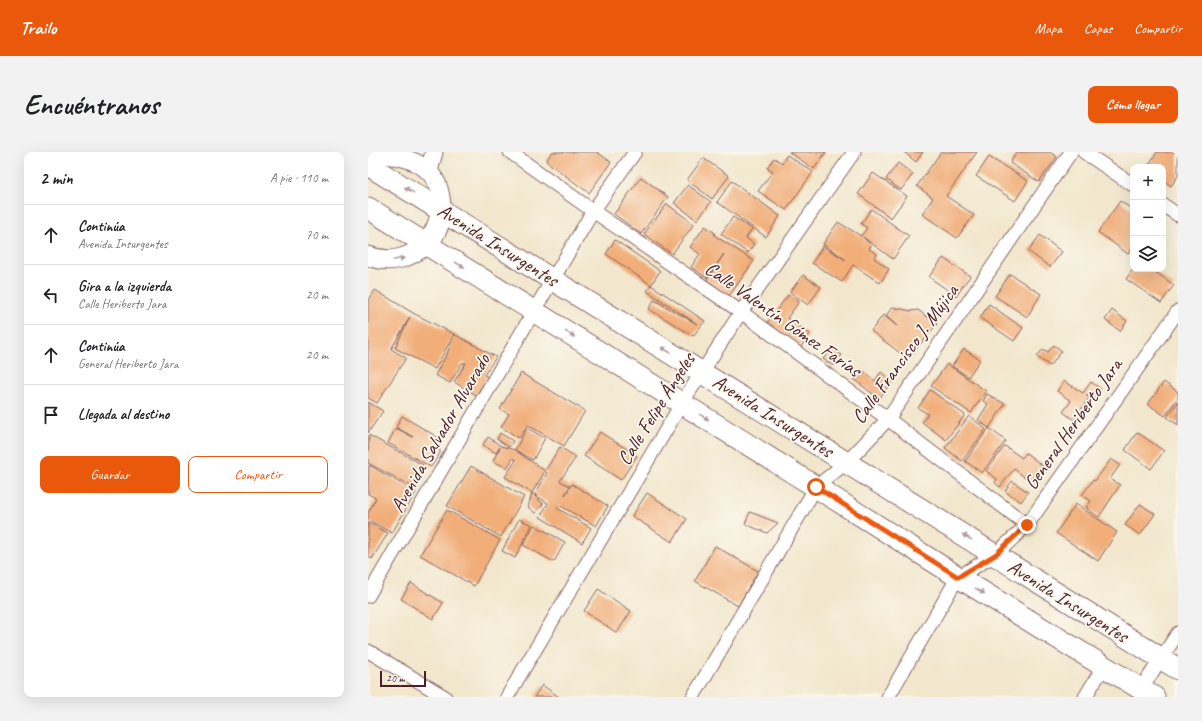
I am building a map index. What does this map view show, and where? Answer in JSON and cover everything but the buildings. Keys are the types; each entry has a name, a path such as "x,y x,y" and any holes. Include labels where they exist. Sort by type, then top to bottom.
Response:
{"main road":[{"name":"Avenida Insurgentes","path":"376,157 442,210 1178,669"},
{"name":"Avenida Insurgentes","path":"368,208 958,577 1147,693"},
{"path":"371,263 404,258 416,253 427,244 434,234 440,223 442,210"}],"street":[{"path":"429,171 434,152"},
{"name":"Calle Valentín Gómez Farías","path":"510,152 593,211 741,312 888,419 1027,525"},
{"name":"Avenida Salvador Alvarado","path":"368,596 593,211 635,152"},
{"name":"Calle Felipe Ángeles","path":"507,697 702,372 741,312 854,152"},
{"name":"Calle Francisco J. Mújica","path":"693,697 816,487 847,462 888,419 1071,152"},
{"path":"1084,152 1130,183"},
{"path":"376,157 396,154 408,157 429,171 437,183 442,196 442,210"},
{"path":"1166,207 1178,215"},
{"name":"General Heriberto Jara","path":"958,577 995,555 1027,525 1178,311"},
{"path":"888,697 958,577"},
{"path":"1147,693 1160,658 1178,633"},
{"path":"368,651 445,697"},
{"path":"1085,697 1104,666"}],"route":[{"path":"816,487 958,577 995,555 1027,525"}]}
